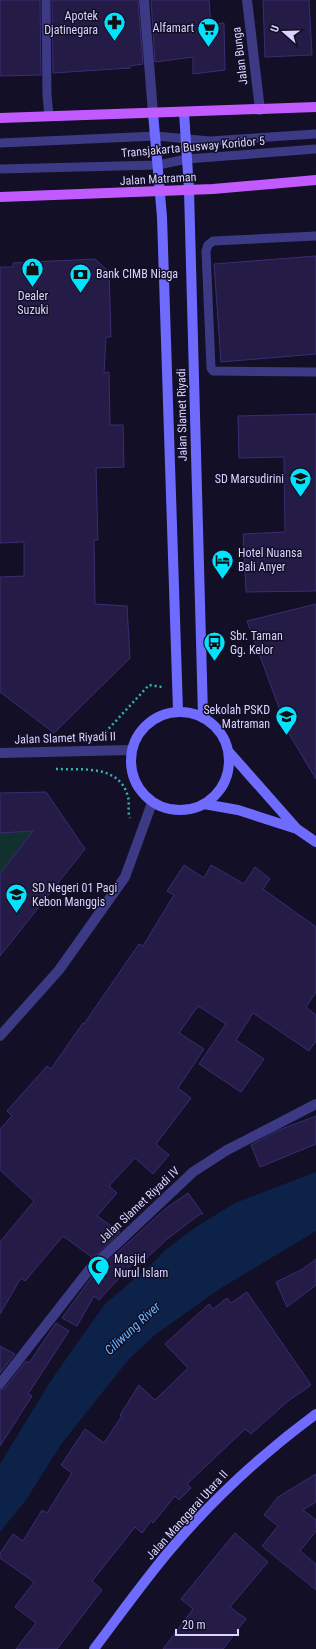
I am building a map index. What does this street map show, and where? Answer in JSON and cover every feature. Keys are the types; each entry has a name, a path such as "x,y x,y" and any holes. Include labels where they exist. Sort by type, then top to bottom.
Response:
{"main road":[{"path":"0,118 316,107"},
{"name":"Jalan Matraman","path":"0,197 160,192 316,180"}],"street":[{"path":"144,0 154,113"},
{"name":"Jalan Bunga","path":"247,0 260,110"},
{"name":"Jalan Slamet Riyadi","path":"184,112 189,190 202,716"},
{"name":"Jalan Slamet Riyadi","path":"154,113 160,192 178,711"},
{"path":"229,752 228,773 219,791 204,804 187,811 169,810 152,803 133,780 132,750 148,722 178,711 202,716 220,731 229,752 298,829 316,842"},
{"name":"Jalan Slamet Riyadi II","path":"0,753 132,750"},
{"path":"0,1036 59,970 125,877 152,803"},
{"path":"204,804 238,810 298,829"},
{"name":"Jalan Slamet Riyadi IV","path":"0,1384 89,1270 193,1172 227,1150 316,1104"},
{"name":"Jalan Manggarai Utara II","path":"94,1649 170,1550 225,1490 276,1443 316,1414"}],"lane":[{"path":"46,0 47,95 49,116"},
{"name":"Transjakarta Busway Koridor 5","path":"0,143 156,136 210,141 316,134"},
{"name":"Transjakarta Busway Koridor 5","path":"0,169 158,165 187,159 316,149"},
{"path":"316,236 213,241 208,245 206,251 211,368 214,371 316,372"}],"green space":[{"path":"33,831 0,874 0,833"}],"water":[{"name":"Ciliwung River","path":"316,1172 316,1231 221,1288 156,1334 129,1359 62,1443 26,1500 0,1532 0,1464 50,1382 104,1305 155,1261 165,1250 196,1227 235,1203"}],"building":[{"path":"0,0 40,0 41,75 0,76"},
{"path":"52,0 138,0 143,64 130,66 130,68 53,73"},
{"path":"151,0 209,0 211,24 224,23 225,70 193,74 193,57 155,62"},
{"path":"263,0 309,0 312,55 265,57"},
{"path":"316,256 316,354 221,362 214,264"},
{"path":"95,259 109,272 111,337 106,337 104,373 109,372 110,425 123,425 124,467 96,468 98,540 94,540 95,604 127,606 130,658 54,733 0,692 0,577 24,576 24,542 0,543 0,267 13,267 13,263"},
{"path":"316,414 316,591 246,592 243,534 285,532 284,457 239,458 238,416"},
{"path":"316,604 316,779 288,732 247,621"},
{"name":"SD Negeri 01 Pagi Kebon Manggis","path":"46,792 85,849 0,956 0,874 33,831 0,833 0,793"},
{"path":"184,865 204,878 211,865 244,884 255,867 270,879 263,889 316,927 316,992 306,1007 316,1015 316,1041 309,1051 253,1013 236,1040 264,1059 241,1092 199,1064 226,1024 198,1006 179,1033 204,1049 178,1088 191,1098 156,1144 169,1155 153,1174 135,1158 109,1186 117,1193 97,1216 120,1232 93,1258 63,1236 25,1281 21,1278 0,1314 0,1242 34,1201 0,1170 0,1129 12,1116 7,1111 47,1066 51,1069 139,944 143,946 174,895 167,891"},
{"path":"316,1116 316,1144 260,1167 251,1145 279,1130"},
{"path":"188,1193 203,1214 200,1214 166,1240 139,1265 135,1261 99,1300 94,1296 77,1326 62,1318 94,1274 165,1209"},
{"path":"316,1259 316,1285 287,1307 276,1282 303,1269"},
{"path":"247,1292 311,1385 288,1401 251,1434 245,1429 187,1484 191,1488 179,1500 175,1496 153,1523 151,1521 142,1533 135,1527 92,1581 102,1590 57,1649 16,1649 36,1623 15,1607 34,1582 0,1558 0,1553 13,1534 23,1541 42,1510 47,1513 72,1473 61,1465 85,1429 104,1443 122,1416 120,1415 139,1385 155,1400 188,1368 165,1344 209,1304 213,1309 227,1298 231,1303"},
{"path":"56,1323 69,1331 28,1394 32,1396 0,1446 0,1390 5,1388 26,1361 29,1363"},
{"path":"0,1346 15,1354 0,1373"},
{"path":"316,1474 316,1502 303,1510 316,1520 316,1531 300,1551 316,1564 316,1590 262,1546 278,1526 264,1515 278,1497"},
{"path":"235,1533 268,1562 230,1607 246,1619 223,1649 163,1649 193,1609 181,1599"}],"place":[{"name":"Apotek Djatinegara","path":"114,42"},
{"name":"Alfamart","path":"209,48"},
{"name":"Dealer Suzuki","path":"33,288"},
{"name":"Bank CIMB Niaga","path":"80,294"},
{"name":"SD Marsudirini","path":"300,498"},
{"name":"Hotel Nuansa Bali Anyer","path":"223,580"},
{"name":"Sbr. Taman Gg. Kelor","path":"215,662"},
{"name":"Sekolah PSKD Matraman","path":"286,736"},
{"name":"SD Negeri 01 Pagi Kebon Manggis","path":"16,914"},
{"name":"Masjid Nurul Islam","path":"99,1286"}]}
